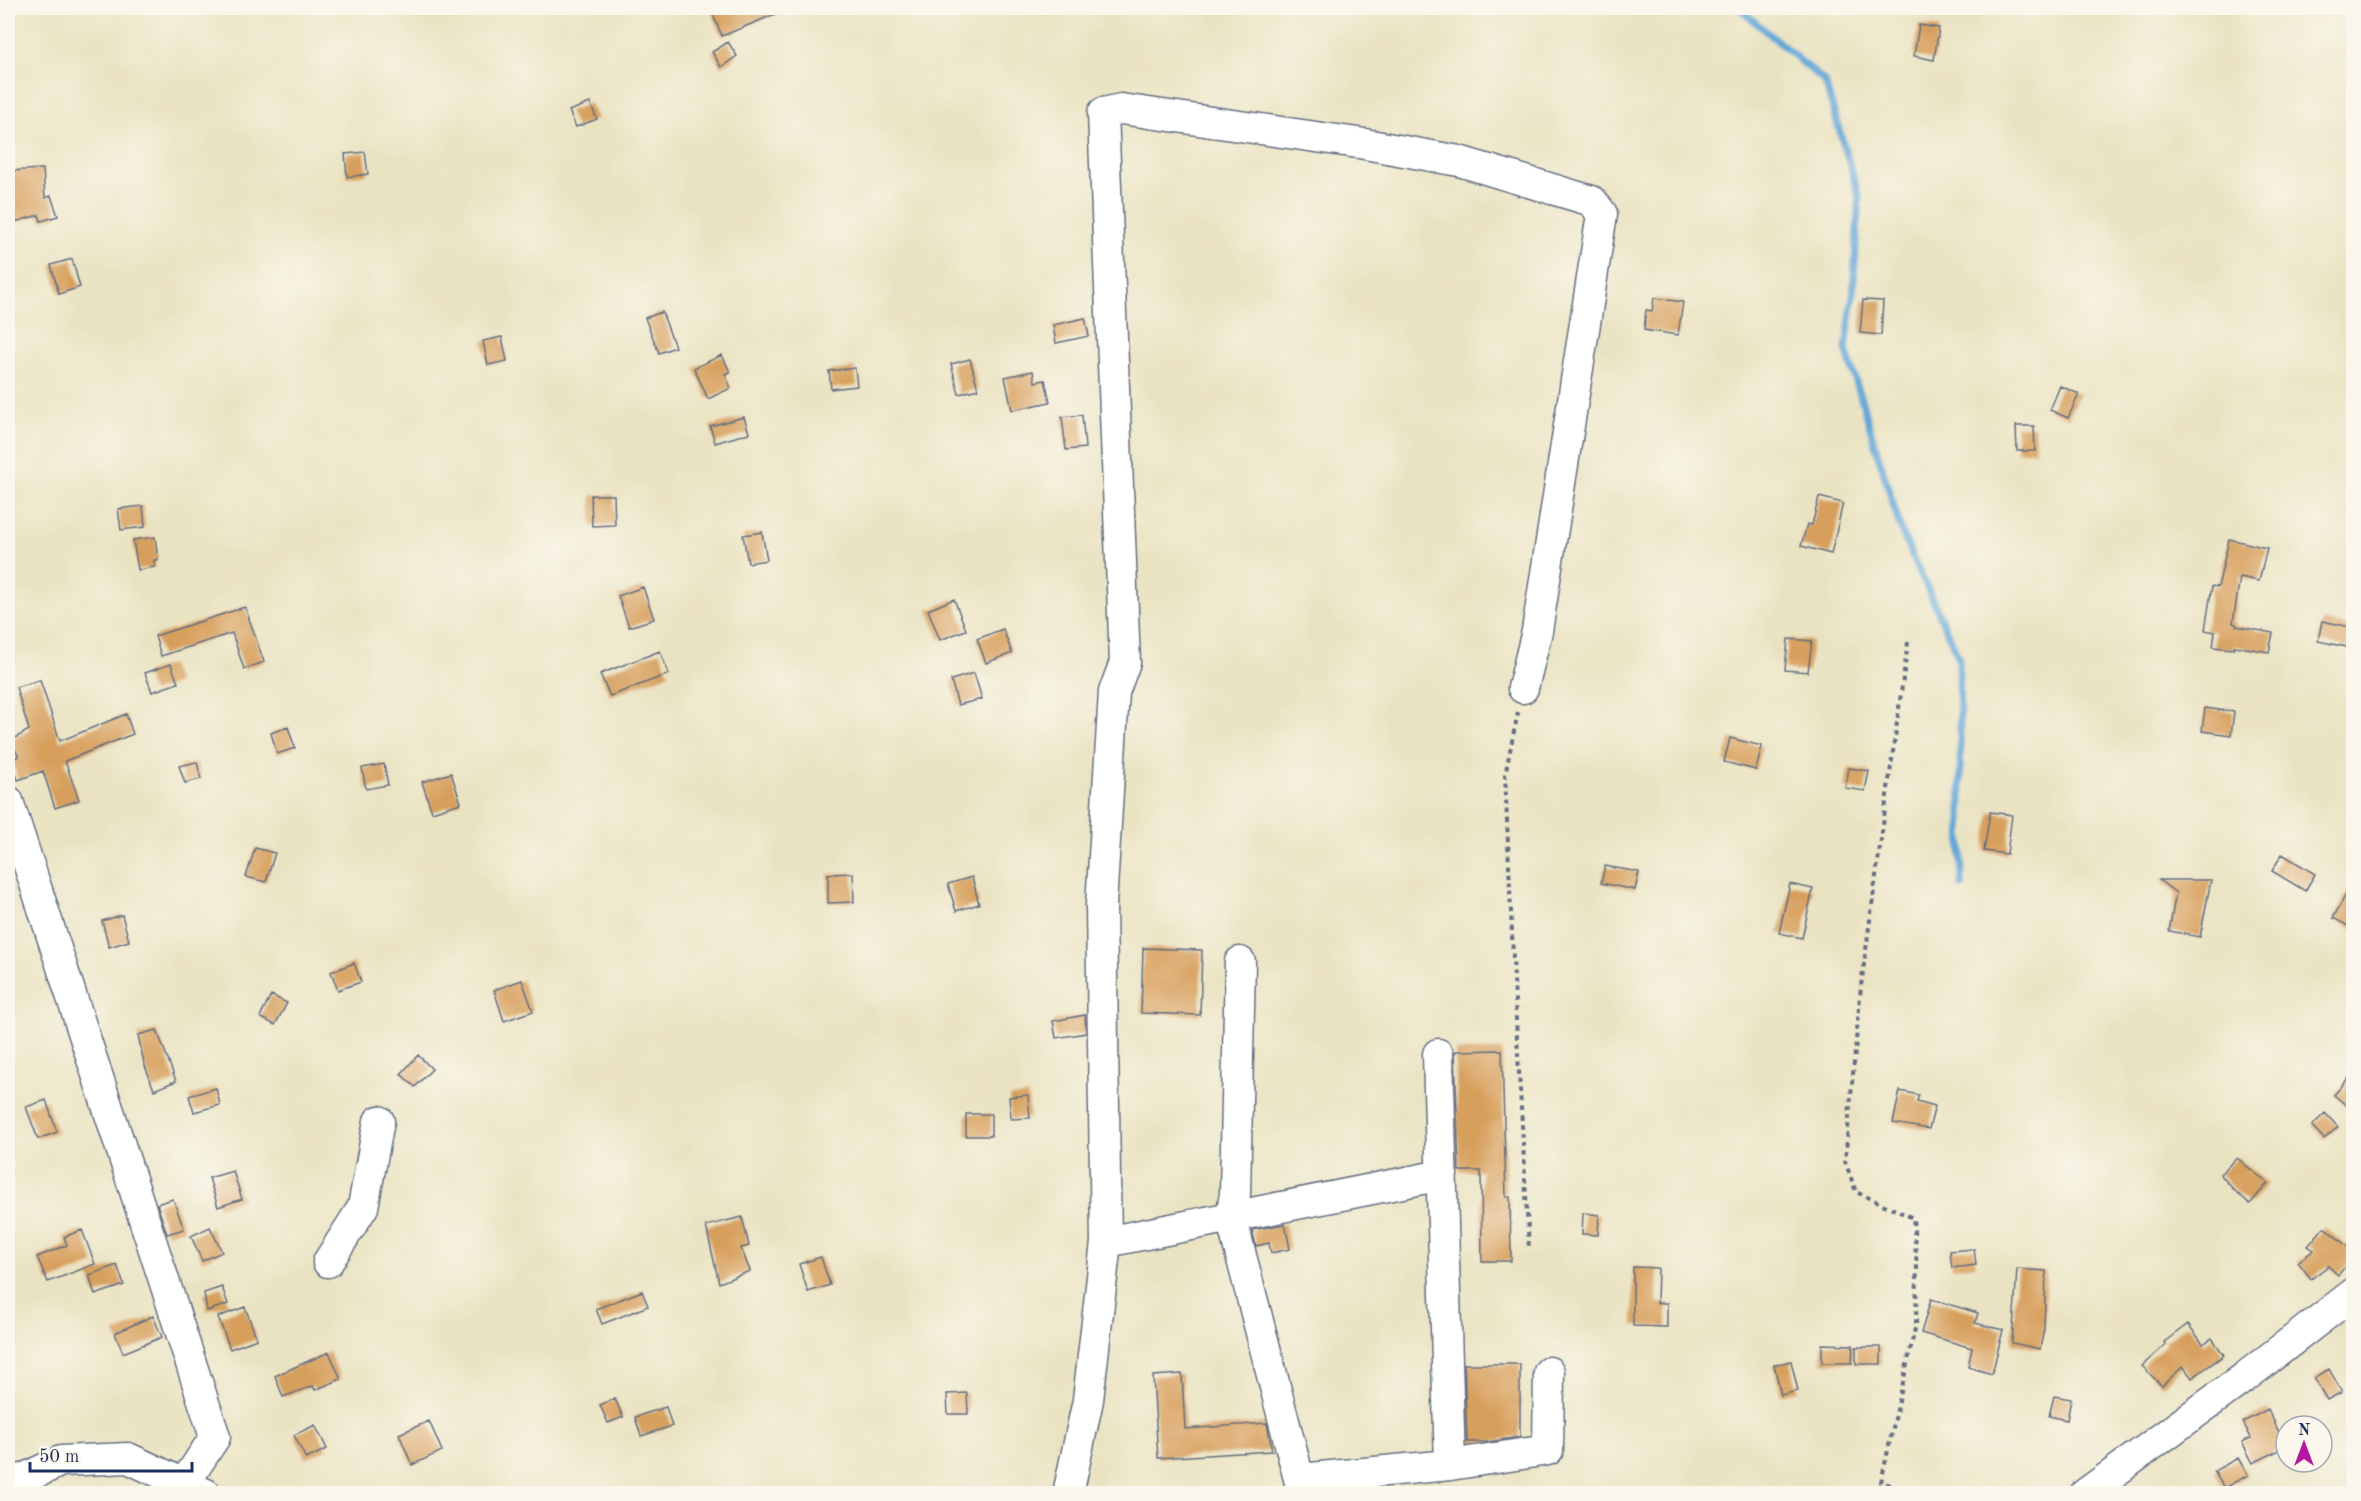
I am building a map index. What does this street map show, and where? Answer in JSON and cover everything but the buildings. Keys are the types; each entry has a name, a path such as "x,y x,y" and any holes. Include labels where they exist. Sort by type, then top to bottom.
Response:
{"street":[{"path":"1068,1494 1088,1400 1106,1242 1101,906 1114,692 1125,662 1103,113 1121,109 1365,144 1459,161 1592,201 1602,214 1537,631 1522,688"},
{"path":"8,801 215,1437 195,1489 128,1458 61,1461 8,1486"},
{"path":"1240,962 1235,1194 1231,1217 1299,1479 1450,1466 1548,1450 1549,1372"},
{"path":"1438,1054 1450,1466"},
{"path":"328,1262 363,1207 379,1121"},
{"path":"1106,1242 1442,1175"},
{"path":"2085,1494 2245,1377 2354,1293"}],"path":[{"path":"1908,642 1861,986 1845,1161 1856,1192 1913,1218 1917,1268 1916,1324 1881,1482 1915,1494"},
{"path":"1522,688 1505,775 1529,1248"}],"waterway":[{"path":"1739,8 1825,82 1859,196 1853,296 1846,349 1902,533 1959,658 1962,886"}]}
